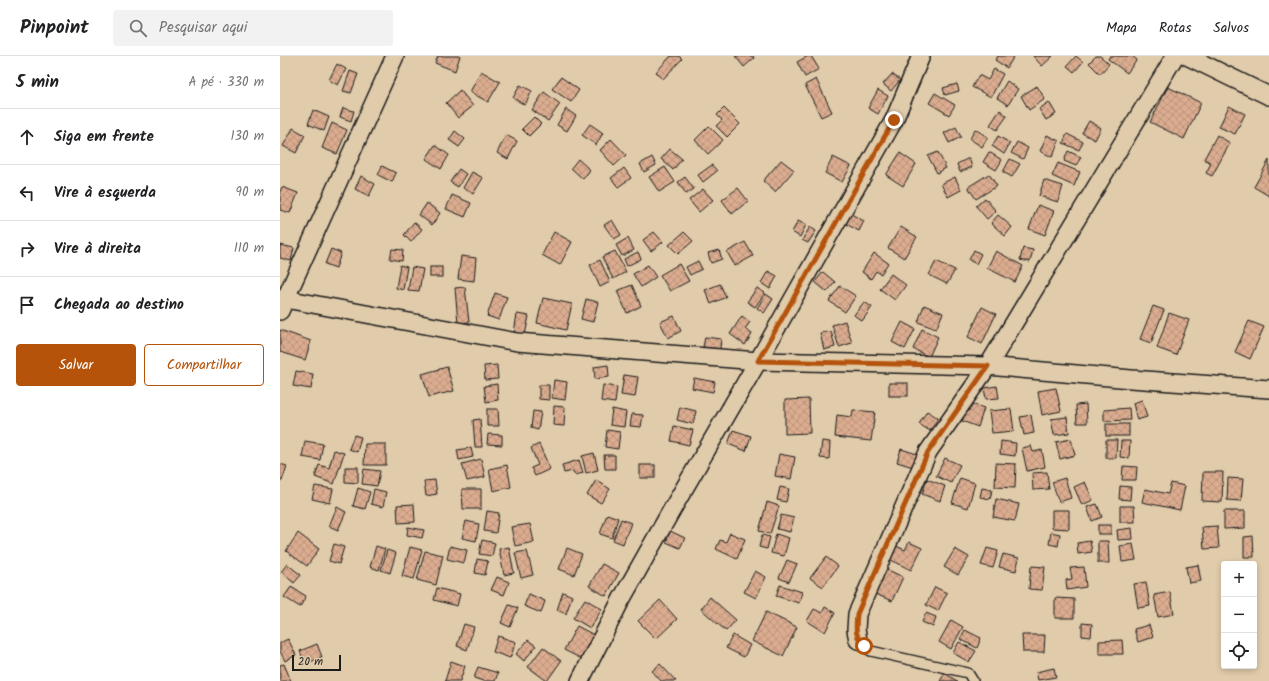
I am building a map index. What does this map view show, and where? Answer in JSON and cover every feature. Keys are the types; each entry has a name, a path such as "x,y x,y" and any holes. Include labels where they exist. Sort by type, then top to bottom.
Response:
{"street":[{"path":"396,56 282,303 517,342 758,361 988,366 1131,379 1269,389"},
{"path":"580,681 629,587 894,120 921,56"},
{"path":"858,640 856,630 857,614 928,452 988,366 1175,56"},
{"path":"1187,56 1269,96"}],"lane":[{"path":"858,640 871,651 968,673 973,681"}],"building":[{"path":"438,56 460,56 455,71 435,63"},
{"path":"671,56 679,56 682,59 663,79 656,72"},
{"path":"735,56 753,56 754,58 744,67"},
{"path":"811,56 819,69 805,77 797,62"},
{"path":"998,56 1014,56 1007,68 995,60"},
{"path":"1033,56 1053,56 1042,66"},
{"path":"1076,56 1083,62 1074,72 1067,66"},
{"path":"1096,56 1100,56 1109,64 1100,74 1089,63"},
{"path":"1110,56 1132,56 1137,60 1127,73 1108,59"},
{"path":"337,64 346,69 338,85 329,80"},
{"path":"994,69 1003,74 991,97 972,87 979,75 988,80"},
{"path":"350,71 358,74 351,93 343,91"},
{"path":"481,71 500,82 488,102 470,92"},
{"path":"892,74 900,80 891,91 883,84"},
{"path":"561,77 579,90 571,102 552,89"},
{"path":"816,79 832,112 821,117 805,85"},
{"path":"1007,81 1018,89 1008,105 997,98"},
{"path":"957,84 959,91 945,95 943,88"},
{"path":"520,85 532,91 525,105 513,98"},
{"path":"1037,86 1045,99 1029,110 1021,96"},
{"path":"1168,87 1201,103 1184,139 1150,122"},
{"path":"460,90 473,106 458,118 446,103"},
{"path":"878,90 888,96 878,114 868,108"},
{"path":"544,92 560,104 548,121 532,110"},
{"path":"935,93 955,105 949,115 929,103"},
{"path":"1049,102 1056,114 1046,120 1039,109"},
{"path":"1229,106 1245,114 1235,134 1219,127"},
{"path":"343,108 354,111 351,121 340,117"},
{"path":"724,108 740,124 727,137 716,126 722,120 717,115"},
{"path":"566,109 576,116 567,131 557,125"},
{"path":"313,110 329,117 324,131 308,124"},
{"path":"1000,110 1007,116 997,130 990,125"},
{"path":"534,117 541,124 529,136 522,129"},
{"path":"1089,121 1101,128 1095,140 1082,133"},
{"path":"332,123 347,130 337,154 322,148"},
{"path":"590,124 603,133 596,145 582,135"},
{"path":"709,126 723,140 708,154 695,140"},
{"path":"956,127 961,137 949,143 944,133"},
{"path":"293,128 305,135 296,153 283,146"},
{"path":"975,129 988,137 982,147 970,139"},
{"path":"455,131 465,139 459,147 449,140"},
{"path":"1067,134 1083,142 1079,150 1063,143"},
{"path":"506,135 517,141 508,159 497,153"},
{"path":"1047,135 1059,141 1052,157 1040,151"},
{"path":"1217,135 1230,143 1212,176 1206,173 1211,163 1204,159"},
{"path":"998,136 1010,143 1004,154 992,146"},
{"path":"611,139 626,155 614,166 600,150"},
{"path":"1017,142 1028,148 1023,159 1011,153"},
{"path":"435,145 449,155 441,169 426,159"},
{"path":"670,149 682,159 673,170 661,159"},
{"path":"1068,151 1081,157 1076,166 1064,161"},
{"path":"938,152 946,168 937,173 928,156"},
{"path":"989,152 1002,160 996,170 983,162"},
{"path":"900,153 916,164 903,186 886,175"},
{"path":"652,157 656,165 644,172 640,164"},
{"path":"833,157 851,166 842,182 825,173"},
{"path":"969,158 972,167 960,172 957,164"},
{"path":"578,159 590,170 583,179 571,168"},
{"path":"1010,159 1020,164 1012,177 1003,172"},
{"path":"781,160 794,170 775,192 763,181"},
{"path":"1269,160 1269,196 1254,187"},
{"path":"1058,163 1080,172 1074,186 1052,176"},
{"path":"712,165 717,171 703,182 698,175"},
{"path":"382,166 396,173 392,182 378,175"},
{"path":"665,167 675,182 659,192 649,177"},
{"path":"624,168 631,178 618,187 611,178"},
{"path":"459,169 466,174 458,187 450,182"},
{"path":"472,172 483,178 473,194 463,188"},
{"path":"989,174 997,186 976,199 968,187"},
{"path":"361,176 375,184 369,196 355,189"},
{"path":"685,177 694,189 686,194 678,182"},
{"path":"955,177 961,190 948,197 941,184"},
{"path":"1044,180 1063,186 1058,202 1039,196"},
{"path":"282,187 298,193 290,213 280,210 280,191"},
{"path":"738,188 748,201 732,214 722,200"},
{"path":"703,189 713,200 699,212 689,200"},
{"path":"452,195 471,203 465,217 446,209"},
{"path":"985,198 996,211 987,219 976,206"},
{"path":"427,203 440,213 432,225 419,215"},
{"path":"1038,205 1054,211 1045,235 1029,229"},
{"path":"851,214 864,221 859,231 846,224"},
{"path":"998,215 1012,227 1005,236 991,223"},
{"path":"612,220 621,235 614,239 604,225"},
{"path":"798,221 806,225 800,237 792,232"},
{"path":"414,222 422,229 411,242 404,235"},
{"path":"810,227 816,231 808,243 802,240"},
{"path":"901,227 917,237 904,258 888,248"},
{"path":"554,232 572,242 560,265 542,255"},
{"path":"654,232 663,242 651,251 643,240"},
{"path":"684,232 693,241 678,254 669,245"},
{"path":"628,238 634,250 622,256 616,245"},
{"path":"745,242 753,256 735,266 727,252"},
{"path":"280,245 294,248 291,261 280,258"},
{"path":"1023,248 1033,250 1030,262 1020,260"},
{"path":"331,249 341,253 336,268 325,264"},
{"path":"392,249 403,250 402,261 390,259"},
{"path":"719,250 722,259 711,263 708,253"},
{"path":"974,250 981,254 976,264 969,260"},
{"path":"615,251 626,272 613,279 602,257"},
{"path":"996,251 1023,266 1015,282 987,268"},
{"path":"638,252 641,259 627,266 624,259"},
{"path":"874,253 888,263 881,274 876,271 871,279 862,272"},
{"path":"461,256 476,258 474,281 458,279"},
{"path":"600,260 610,282 600,287 590,265"},
{"path":"698,261 702,269 690,275 686,267"},
{"path":"936,261 955,270 947,284 929,275"},
{"path":"679,264 689,281 670,291 660,275"},
{"path":"400,265 407,267 403,290 396,288"},
{"path":"648,265 656,277 641,287 633,274"},
{"path":"412,267 423,269 419,291 408,290"},
{"path":"430,267 442,267 442,277 430,277"},
{"path":"768,271 777,276 770,289 761,283"},
{"path":"823,272 835,282 827,292 815,282"},
{"path":"891,274 906,285 895,300 880,289"},
{"path":"720,284 726,297 711,304 705,290"},
{"path":"632,285 641,306 627,313 617,291"},
{"path":"840,286 856,296 845,312 829,301"},
{"path":"465,287 469,322 458,323 455,288"},
{"path":"757,288 765,293 755,307 747,302"},
{"path":"495,293 507,297 499,320 487,316"},
{"path":"766,294 773,299 764,313 757,308"},
{"path":"543,298 572,304 566,330 537,323"},
{"path":"586,299 598,302 593,322 581,319"},
{"path":"864,302 872,307 862,321 854,315"},
{"path":"924,305 943,313 936,329 918,322"},
{"path":"1153,306 1164,310 1151,343 1140,339"},
{"path":"982,307 996,314 982,344 968,337"},
{"path":"1169,313 1189,320 1176,355 1157,348"},
{"path":"517,314 529,316 525,335 514,333"},
{"path":"674,316 681,331 668,338 660,322"},
{"path":"742,316 750,322 745,329 752,334 745,345 730,334"},
{"path":"845,321 852,343 839,347 832,325"},
{"path":"1249,321 1264,327 1250,359 1235,352"},
{"path":"902,322 915,329 905,349 892,342"},
{"path":"922,329 938,337 929,357 913,349"},
{"path":"280,330 311,341 305,360 280,352"},
{"path":"831,331 835,347 824,350 820,333"},
{"path":"705,337 721,339 720,349 703,347"},
{"path":"497,365 498,379 485,380 484,366"},
{"path":"608,365 609,377 595,379 594,367"},
{"path":"447,367 454,391 429,397 422,374"},
{"path":"296,371 313,374 311,389 293,386"},
{"path":"624,375 638,377 635,397 621,395"},
{"path":"694,378 715,382 713,392 692,388"},
{"path":"554,380 567,382 565,400 552,398"},
{"path":"889,383 908,383 908,396 889,396"},
{"path":"497,384 498,400 486,402 484,386"},
{"path":"539,385 549,385 549,400 539,399"},
{"path":"603,385 617,387 615,403 601,401"},
{"path":"997,386 999,398 986,399 984,388"},
{"path":"1056,388 1061,411 1042,415 1038,391"},
{"path":"809,399 810,433 785,434 785,400"},
{"path":"1142,400 1147,417 1137,420 1133,403"},
{"path":"969,403 984,408 978,427 962,421"},
{"path":"1086,404 1087,423 1077,423 1076,405"},
{"path":"554,406 565,407 564,426 553,425"},
{"path":"680,407 696,411 693,424 677,420"},
{"path":"1129,408 1130,420 1104,421 1104,410"},
{"path":"487,409 498,409 499,426 487,426"},
{"path":"612,409 626,412 624,427 610,425"},
{"path":"1011,409 1014,431 992,433 989,411"},
{"path":"853,410 875,412 871,441 835,437 837,415 852,417"},
{"path":"533,411 541,412 538,430 531,428"},
{"path":"927,411 938,418 930,431 919,424"},
{"path":"632,414 643,415 641,427 630,426"},
{"path":"1031,415 1034,433 1024,435 1020,417"},
{"path":"1067,417 1069,433 1054,435 1051,419"},
{"path":"480,419 482,447 475,447 473,420"},
{"path":"1106,424 1129,424 1129,436 1106,436"},
{"path":"674,426 693,430 689,445 671,441"},
{"path":"607,430 620,432 618,449 605,447"},
{"path":"733,430 751,436 746,451 728,444"},
{"path":"488,434 502,435 502,445 487,444"},
{"path":"354,435 361,437 357,452 349,449"},
{"path":"1071,439 1075,455 1060,459 1056,442"},
{"path":"1106,440 1117,440 1116,458 1106,458"},
{"path":"305,441 323,444 320,460 302,457"},
{"path":"822,441 830,442 829,459 820,458"},
{"path":"1001,441 1016,443 1015,456 1000,454"},
{"path":"1121,441 1130,441 1129,458 1120,457"},
{"path":"365,444 386,444 386,465 364,465"},
{"path":"539,444 550,469 535,476 531,468 538,465 531,448"},
{"path":"1031,446 1033,452 1042,450 1045,467 1027,471 1022,448"},
{"path":"471,448 473,457 459,460 457,450"},
{"path":"901,449 917,454 913,467 897,462"},
{"path":"334,450 344,453 334,484 315,477 319,465 329,468"},
{"path":"594,453 598,470 586,473 582,456"},
{"path":"779,454 795,457 791,479 775,476"},
{"path":"604,455 615,455 615,469 605,469"},
{"path":"945,458 960,465 951,483 936,476"},
{"path":"481,459 485,477 467,481 462,464"},
{"path":"579,460 583,473 575,475 573,471 564,473 562,465"},
{"path":"996,463 1016,464 1015,488 995,487"},
{"path":"280,464 287,466 282,481 280,481"},
{"path":"507,465 511,487 493,491 489,469"},
{"path":"640,465 655,465 655,478 640,478"},
{"path":"1123,466 1137,467 1136,480 1122,480"},
{"path":"345,467 358,467 358,483 345,482"},
{"path":"364,469 380,471 377,486 362,484"},
{"path":"1047,472 1049,489 1033,490 1032,473"},
{"path":"1203,472 1223,472 1222,502 1202,501"},
{"path":"960,478 975,483 968,508 952,503"},
{"path":"1065,478 1071,498 1059,502 1052,482"},
{"path":"1228,478 1243,479 1241,501 1227,500"},
{"path":"927,479 945,486 940,501 922,494"},
{"path":"435,480 437,494 426,496 424,481"},
{"path":"596,480 610,489 601,503 587,495"},
{"path":"1085,482 1093,500 1082,505 1074,487"},
{"path":"1171,483 1185,486 1180,510 1142,502 1145,489 1168,494"},
{"path":"315,486 333,489 330,503 312,499"},
{"path":"1120,486 1131,487 1130,500 1119,499"},
{"path":"780,487 789,489 786,502 777,500"},
{"path":"358,488 370,492 365,509 353,506"},
{"path":"982,488 992,490 990,499 980,497"},
{"path":"374,489 386,492 383,507 371,504"},
{"path":"462,489 481,489 481,509 463,509"},
{"path":"996,499 1019,504 1015,521 993,517"},
{"path":"767,502 779,506 770,534 759,531"},
{"path":"414,504 415,522 398,523 397,505"},
{"path":"1097,504 1102,517 1092,521 1087,507"},
{"path":"1120,506 1134,506 1135,522 1120,522"},
{"path":"337,507 346,512 338,530 329,526"},
{"path":"1052,510 1069,510 1069,529 1052,528"},
{"path":"487,511 499,513 496,533 484,531"},
{"path":"1224,511 1245,511 1245,528 1224,529"},
{"path":"607,514 618,518 612,538 600,534"},
{"path":"781,515 794,518 790,532 777,529"},
{"path":"621,519 631,523 623,544 613,540"},
{"path":"466,521 479,524 476,541 462,538"},
{"path":"530,524 534,542 515,546 511,527"},
{"path":"1098,525 1111,525 1111,534 1098,534"},
{"path":"1217,526 1219,548 1204,549 1202,527"},
{"path":"408,527 424,530 422,538 407,535"},
{"path":"1132,528 1133,539 1118,540 1117,530"},
{"path":"670,531 685,538 680,548 666,542"},
{"path":"1051,532 1060,534 1058,546 1049,544"},
{"path":"298,533 319,549 307,566 286,551"},
{"path":"730,533 745,539 737,559 716,549 720,540 726,542"},
{"path":"776,534 789,538 784,556 771,553"},
{"path":"762,535 770,537 767,549 759,547"},
{"path":"1253,536 1254,557 1244,557 1244,537"},
{"path":"482,540 495,543 492,556 479,554"},
{"path":"1090,541 1092,552 1078,554 1077,543"},
{"path":"1098,541 1108,541 1109,563 1098,563"},
{"path":"909,542 922,548 911,570 889,559 896,546 905,550"},
{"path":"334,544 344,547 339,564 329,561"},
{"path":"1133,544 1136,560 1122,562 1120,546"},
{"path":"376,546 385,549 379,570 370,567"},
{"path":"450,546 467,550 464,563 447,559"},
{"path":"410,547 422,550 414,579 402,576"},
{"path":"509,547 514,573 504,575 499,549"},
{"path":"567,548 582,554 574,575 559,569"},
{"path":"987,548 998,551 993,568 981,565"},
{"path":"955,549 969,557 958,575 944,567"},
{"path":"387,550 396,553 390,573 381,570"},
{"path":"425,551 443,555 436,585 417,580"},
{"path":"527,551 533,575 521,578 515,553"},
{"path":"1003,554 1019,558 1016,571 999,567"},
{"path":"826,557 838,566 823,587 810,578"},
{"path":"477,559 488,561 485,575 475,573"},
{"path":"787,560 797,564 789,582 779,578"},
{"path":"287,564 301,575 294,583 281,572"},
{"path":"602,564 619,573 606,596 589,586"},
{"path":"1198,565 1201,581 1189,583 1186,567"},
{"path":"1031,566 1045,567 1042,590 1029,589"},
{"path":"1084,567 1086,587 1067,590 1066,580 1072,579 1070,568"},
{"path":"886,569 903,577 892,601 875,594"},
{"path":"755,571 766,577 756,598 744,592"},
{"path":"497,577 509,582 504,595 491,590"},
{"path":"1146,582 1150,606 1138,608 1134,584"},
{"path":"780,585 802,592 799,603 776,596"},
{"path":"291,587 306,596 300,607 284,597"},
{"path":"935,587 947,593 938,611 926,605"},
{"path":"437,588 460,594 457,606 434,600"},
{"path":"563,592 572,596 566,614 557,610"},
{"path":"1170,592 1174,614 1158,617 1154,595"},
{"path":"529,594 545,601 541,613 524,606"},
{"path":"710,597 736,620 726,631 701,609"},
{"path":"1055,598 1074,599 1074,618 1055,618"},
{"path":"585,599 602,609 590,628 573,618"},
{"path":"660,600 677,619 656,639 638,621"},
{"path":"509,605 518,608 510,627 501,623"},
{"path":"825,607 835,613 825,632 807,621 814,609 822,613"},
{"path":"766,612 797,627 783,656 752,641"},
{"path":"926,613 936,617 933,627 922,622"},
{"path":"951,620 963,627 951,649 939,642"},
{"path":"1082,623 1092,624 1091,637 1082,636"},
{"path":"464,624 474,627 467,650 457,646"},
{"path":"1149,625 1153,637 1138,642 1134,629"},
{"path":"577,626 594,635 582,659 564,650"},
{"path":"965,630 981,638 977,648 960,639"},
{"path":"733,635 750,645 744,657 726,648"},
{"path":"1022,635 1045,635 1044,652 1023,652"},
{"path":"498,636 516,642 510,658 493,652"},
{"path":"288,639 296,655 285,661 280,651 280,643"},
{"path":"528,640 536,646 524,661 516,654"},
{"path":"1122,640 1123,654 1099,654 1099,641"},
{"path":"959,642 976,651 969,662 953,653"},
{"path":"317,644 322,657 305,664 300,651"},
{"path":"543,647 561,661 547,681 528,667"},
{"path":"451,661 465,666 460,681 445,681"},
{"path":"284,664 291,681 280,681 280,665"},
{"path":"660,664 676,681 661,681 652,671"},
{"path":"478,667 498,673 495,681 483,681 474,678"},
{"path":"1054,668 1056,677 1038,680 1036,672"},
{"path":"945,673 957,681 940,681"}],"route":[{"path":"864,646 858,640 856,630 857,614 928,452 988,366 758,361 894,120"}]}
